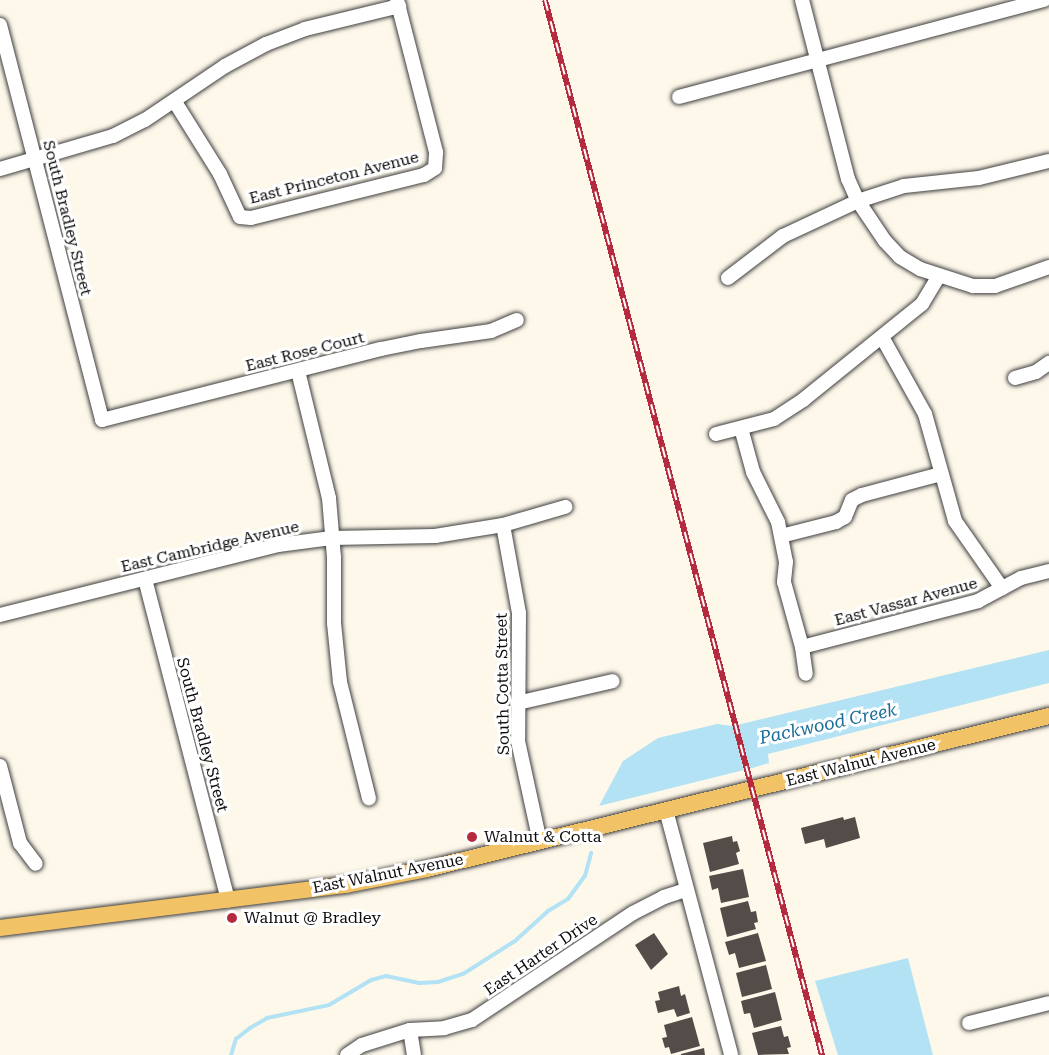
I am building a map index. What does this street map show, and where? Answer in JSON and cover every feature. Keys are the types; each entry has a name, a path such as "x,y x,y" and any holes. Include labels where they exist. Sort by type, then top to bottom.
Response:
{"main road":[{"name":"East Walnut Avenue","path":"0,928 346,885 540,842 1049,716"}],"street":[{"path":"802,0 848,179 871,222 900,257 938,276 973,286 994,286 1049,267"},
{"path":"679,97 1044,0"},
{"path":"0,169 113,136 175,102 225,66 266,44 305,29 398,3"},
{"name":"East Princeton Avenue","path":"175,102 220,174 240,218 251,218 424,175 435,168 436,152 398,3"},
{"name":"South Bradley Street","path":"0,25 102,420"},
{"path":"728,278 783,236 858,201 904,186 979,178 1049,161"},
{"path":"717,434 774,418 922,304 938,276"},
{"name":"East Rose Court","path":"102,420 421,341 491,332 517,320"},
{"path":"882,337 924,414 955,521 1002,588"},
{"path":"1015,378 1048,367"},
{"path":"298,371 323,466 333,538 334,623 340,682 369,798"},
{"path":"741,428 753,472 778,522 786,562 784,582 807,674"},
{"path":"781,536 837,522 845,517 852,500 862,495 941,474"},
{"name":"East Cambridge Avenue","path":"0,615 278,545 333,538 435,536 503,525 565,507"},
{"name":"South Cotta Street","path":"503,525 519,613 517,704 523,772 540,842"},
{"name":"East Vassar Avenue","path":"802,647 978,601 1021,578 1049,571"},
{"name":"South Bradley Street","path":"145,579 228,900"},
{"path":"517,704 613,681"},
{"path":"0,766 5,806 20,843 36,864"},
{"path":"666,810 731,1055"},
{"name":"East Harter Drive","path":"347,1055 362,1045 410,1030 444,1028 479,1016 633,913 664,897 686,890"},
{"path":"969,1023 1049,1003"},
{"path":"410,1030 414,1055"}],"water":[{"path":"1049,650 1049,683 768,754 769,763 749,769 737,725"},
{"path":"717,724 733,726 744,770 599,806 623,761 658,738"},
{"path":"908,958 933,1055 838,1055 815,981"}],"building":[{"path":"843,817 844,820 855,817 860,838 826,848 824,839 805,844 801,828"},
{"path":"732,836 733,842 737,841 740,851 736,853 739,864 710,872 703,843"},
{"path":"743,869 749,897 721,903 718,888 712,890 709,876"},
{"path":"748,901 751,912 756,911 758,922 754,923 756,929 727,937 720,908"},
{"path":"654,933 668,954 651,970 635,945"},
{"path":"758,933 766,961 739,968 735,953 729,955 725,942"},
{"path":"766,965 772,989 742,997 736,973"},
{"path":"679,986 681,996 685,994 690,1013 677,1017 674,1009 658,1013 655,1001 660,1000 658,992"},
{"path":"775,992 782,1020 754,1028 750,1013 744,1014 741,1001"},
{"path":"692,1017 700,1046 671,1054 669,1047 665,1048 662,1038 667,1037 664,1025"},
{"path":"781,1026 784,1037 788,1036 791,1047 787,1048 789,1054 758,1055 752,1033"},
{"path":"704,1048 705,1055 681,1055 681,1054"}],"waterway":[{"name":"Packwood Creek","path":"231,1055 236,1039 267,1018 329,1005 371,980 386,976 420,983 438,982 463,974 515,941 548,911 568,899 585,876 591,853"}],"railway":[{"path":"545,0 822,1055"}],"place":[{"name":"Walnut & Cotta","path":"472,837"},
{"name":"Walnut @ Bradley","path":"232,918"}]}
